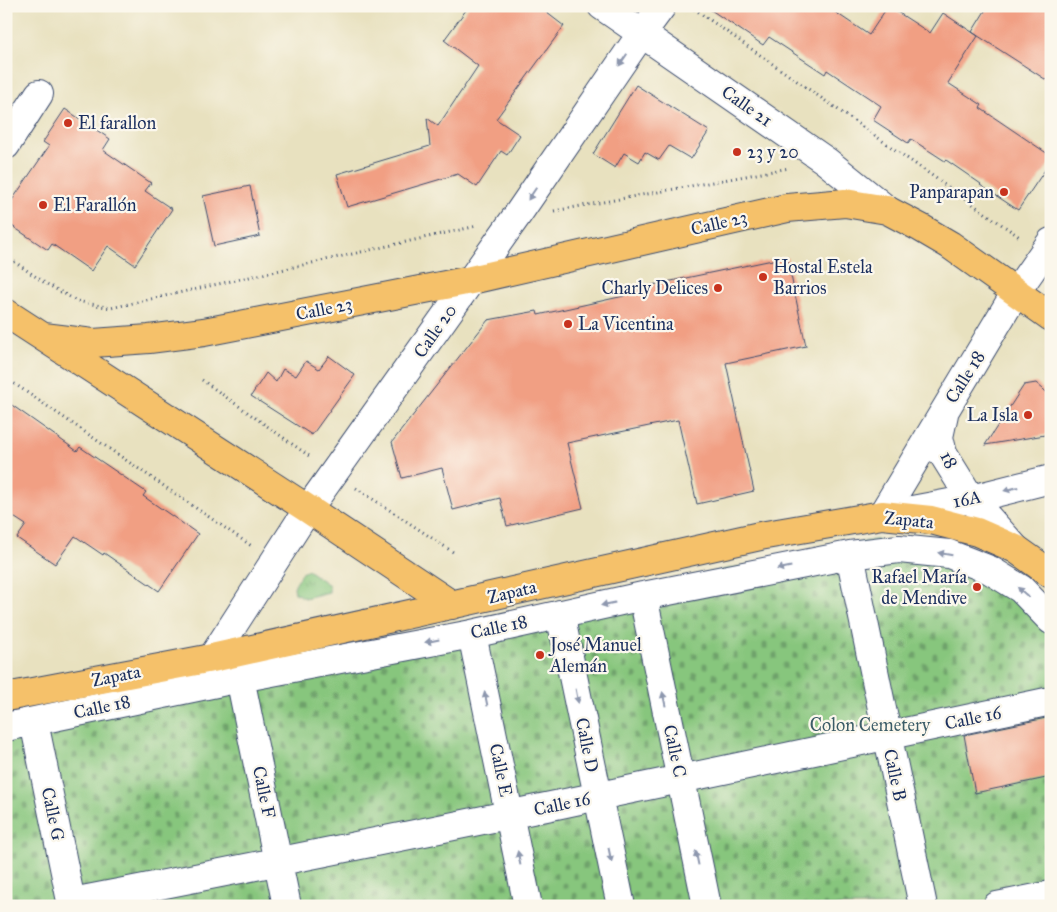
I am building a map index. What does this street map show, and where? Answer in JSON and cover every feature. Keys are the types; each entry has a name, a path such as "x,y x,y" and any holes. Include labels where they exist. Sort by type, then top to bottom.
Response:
{"main road":[{"name":"Calle 23","path":"44,337 93,343 149,339 213,330 471,280 787,208 845,203 887,210 950,244 1051,317"},
{"path":"6,313 452,605"},
{"name":"Zapata","path":"6,697 212,658 760,536 882,515 931,520 977,532 1034,562"}],"street":[{"name":"Calle 21","path":"602,6 826,161 887,210"},
{"name":"Calle 20","path":"212,658 308,509 516,217 662,6"},
{"path":"6,145 39,94"},
{"name":"Calle 18","path":"882,515 1016,292 1047,248"},
{"name":"18","path":"944,410 940,437 943,454 971,499 1034,562"},
{"name":"16A","path":"882,515 971,499 1051,479"},
{"name":"Calle 18","path":"6,727 240,678 472,634 643,596 850,555 899,549 948,554 990,570 1021,589 1051,620"},
{"name":"Calle B","path":"850,555 922,906"},
{"name":"Calle C","path":"643,596 707,906"},
{"name":"Calle D","path":"560,614 621,906"},
{"name":"Calle E","path":"472,634 528,906"},
{"name":"Calle F","path":"240,678 287,906"},
{"name":"Calle 16","path":"72,904 681,780 1051,701"},
{"name":"Calle G","path":"34,722 72,904"},
{"path":"997,906 1051,895"}],"path":[{"path":"690,6 1047,248"},
{"path":"6,256 44,283 77,301 111,308 516,217 826,161"},
{"path":"6,378 274,562"}],"green space":[{"name":"Colon Cemetery","path":"876,539 1051,602 1051,906 6,906 6,714"},
{"path":"308,570 329,585 329,592 305,598 295,593 294,587 301,573"}],"building":[{"path":"469,6 538,6 564,26 496,119 520,135 507,155 501,151 477,187 458,174 347,207 337,174 430,146 427,118 438,126 478,66 444,40"},
{"path":"705,6 826,6 869,35 888,6 930,33 943,13 978,36 948,83 982,105 980,108 1051,156 1051,161 1018,210 946,160 911,139 908,143 873,120 881,106 827,70 825,74 769,37 763,45"},
{"path":"988,6 1051,6 1051,83 972,32"},
{"path":"636,85 709,131 691,159 669,146 659,160 645,152 639,162 624,153 615,168 593,154"},
{"path":"65,109 110,139 103,150 151,183 145,191 172,209 135,265 108,246 91,271 52,244 48,250 6,222 6,209 49,146 43,142"},
{"path":"250,186 260,236 214,246 203,196"},
{"path":"787,257 806,346 726,363 754,491 697,504 678,420 567,443 583,508 507,526 500,498 453,510 442,468 402,478 392,442 488,320 537,311 538,315 624,296 623,291"},
{"path":"329,356 355,375 312,435 251,396 266,373 276,382 283,369 296,376 306,361 319,369"},
{"name":"La Isla","path":"1036,383 1051,396 1051,434 985,445 1024,385"},
{"path":"6,401 77,451 80,447 146,492 143,496 198,534 159,591 104,553 103,555 75,536 55,564 17,538 26,525 6,512"},
{"path":"1051,717 1051,777 975,793 964,735"}],"place":[{"name":"El farallon","path":"68,123"},
{"name":"23 y 20","path":"737,152"},
{"name":"Panparapan","path":"1004,192"},
{"name":"El Farallón","path":"43,205"},
{"name":"Hostal Estela Barrios","path":"763,277"},
{"name":"Charly Delices","path":"718,288"},
{"name":"La Vicentina","path":"568,324"},
{"name":"La Isla","path":"1028,415"},
{"name":"Rafael María de Mendive","path":"977,587"},
{"name":"José Manuel Alemán","path":"540,655"}]}
